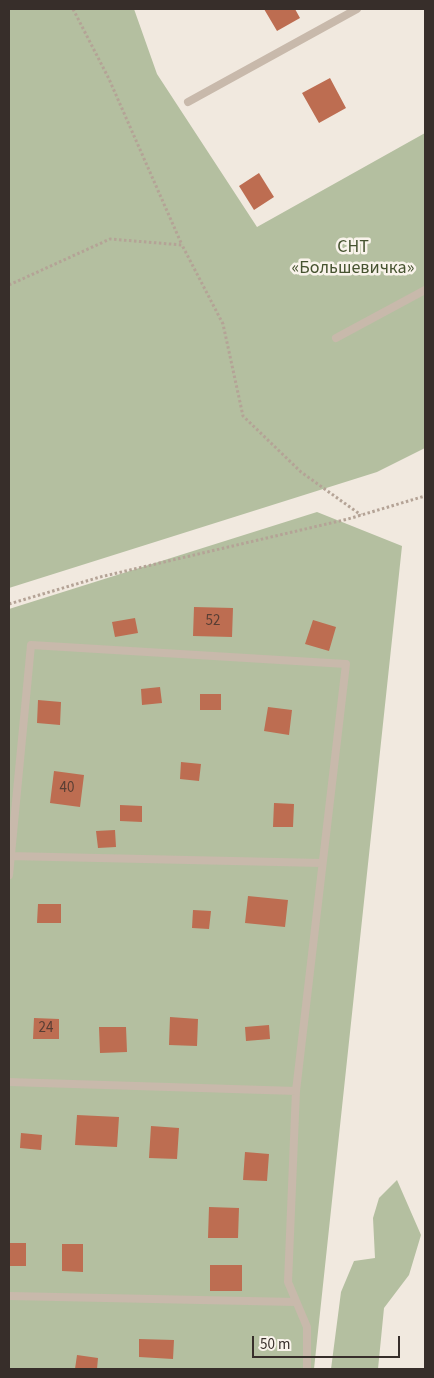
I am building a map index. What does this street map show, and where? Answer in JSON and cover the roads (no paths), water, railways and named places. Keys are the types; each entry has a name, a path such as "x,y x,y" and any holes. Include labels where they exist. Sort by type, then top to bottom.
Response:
{"lane":[{"path":"188,102 357,9"},
{"path":"336,338 425,290"},
{"path":"9,875 31,645 346,664 296,1091 288,1282 307,1328 307,1369"},
{"path":"10,856 322,863"},
{"path":"9,1082 296,1091"},
{"path":"9,1296 296,1302"}],"park label":[{"name":"СНТ «Большевичка»","path":"353,258"}]}
